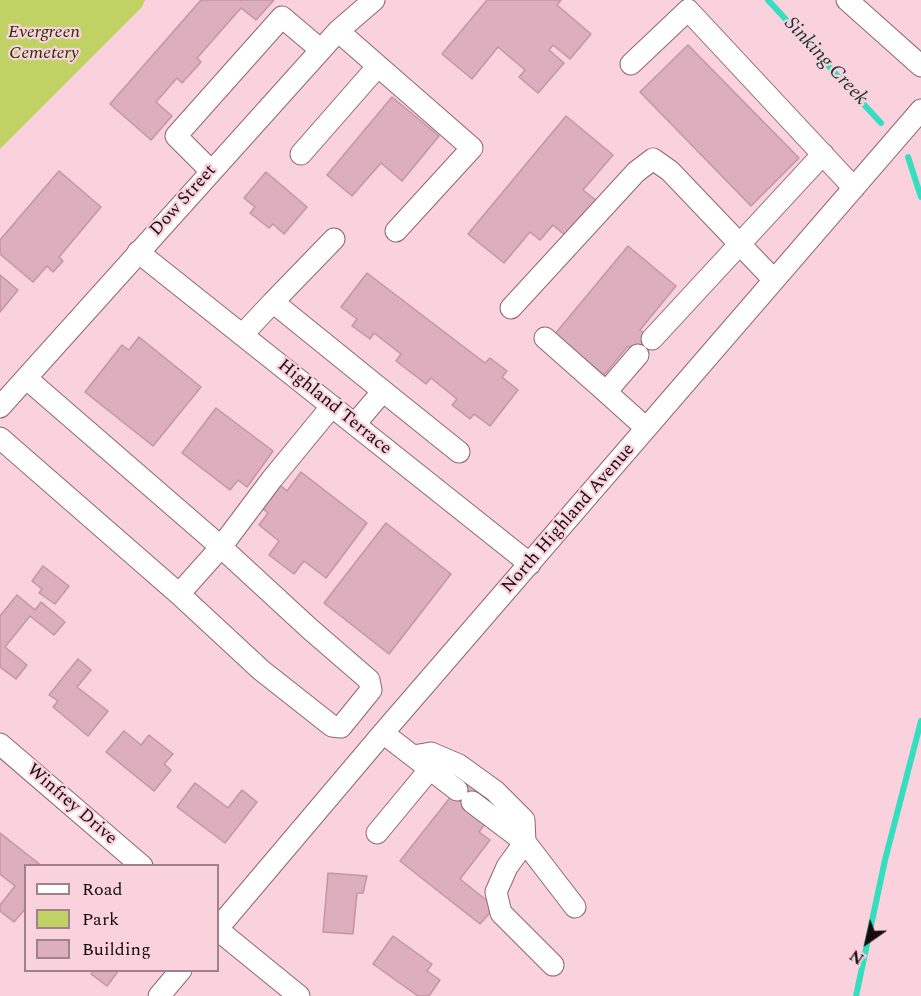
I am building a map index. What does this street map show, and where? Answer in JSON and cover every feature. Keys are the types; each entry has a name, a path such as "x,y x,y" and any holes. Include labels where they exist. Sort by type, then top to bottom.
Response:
{"street":[{"name":"Dow Street","path":"0,407 338,31 374,0"},
{"path":"850,1 921,66"},
{"path":"631,64 683,5 854,188"},
{"path":"212,171 176,136 282,17 321,50"},
{"path":"338,31 472,148 396,231"},
{"path":"301,154 378,66"},
{"name":"North Highland Avenue","path":"219,928 383,733 921,110"},
{"path":"652,339 824,154"},
{"path":"511,308 636,172 652,159 670,171 774,280"},
{"path":"242,335 334,239"},
{"name":"Highland Terrace","path":"138,252 530,564"},
{"path":"273,302 459,452"},
{"path":"545,338 646,428"},
{"path":"606,392 638,355"},
{"path":"0,438 179,594 261,670 332,726 341,727 371,690 369,680 221,547 26,378"},
{"path":"355,424 383,391"},
{"path":"179,594 221,547 272,479 332,406"},
{"path":"383,733 525,842 575,907"},
{"name":"Winfrey Drive","path":"0,744 140,864"},
{"path":"412,756 431,753 459,765 495,791 524,820 525,842 507,867 496,892 501,913 553,965"},
{"path":"377,833 430,769"},
{"path":"219,930 299,996"},
{"path":"159,996 179,972"}],"green space":[{"name":"Evergreen Cemetery","path":"0,0 145,0 142,7 0,149"}],"building":[{"path":"201,0 274,0 256,20 241,8 197,58 201,62 182,83 177,78 156,102 172,116 151,140 110,104"},
{"path":"487,0 561,0 557,5 591,34 570,59 553,45 549,50 564,63 538,93 519,77 525,70 498,47 472,79 442,54"},
{"path":"688,45 799,158 751,206 640,92"},
{"path":"392,97 439,136 402,181 381,163 352,196 327,175"},
{"path":"566,116 613,155 583,190 597,201 567,237 553,225 540,240 530,232 504,263 468,234"},
{"path":"59,171 101,207 59,257 63,261 53,272 47,266 33,282 0,254 0,240"},
{"path":"266,172 307,207 284,234 273,224 269,228 250,213 255,207 244,198"},
{"path":"628,246 676,286 640,330 655,342 642,357 628,346 604,375 555,334"},
{"path":"367,273 485,363 490,358 507,371 502,377 518,390 490,426 474,414 470,419 452,405 457,399 431,378 426,384 396,361 401,354 374,333 370,339 352,326 357,319 341,307"},
{"path":"0,275 18,290 0,312"},
{"path":"139,337 201,387 153,446 85,392 122,345 129,350"},
{"path":"216,408 273,451 247,487 238,480 230,490 182,453"},
{"path":"301,472 367,523 326,578 304,561 294,574 269,555 279,541 259,525 268,513 263,509 280,485 287,491"},
{"path":"386,523 451,574 389,654 324,603"},
{"path":"43,566 69,586 55,604 39,593 42,589 32,581"},
{"path":"17,595 35,610 41,602 65,622 54,635 30,616 5,647 27,665 16,679 0,667 0,616"},
{"path":"78,659 91,670 77,687 108,711 88,736 53,707 58,701 49,695"},
{"path":"124,731 141,745 149,735 173,754 164,764 171,770 154,791 106,752"},
{"path":"464,780 480,792 467,809 485,824 479,832 490,840 460,879 495,907 480,924 400,861"},
{"path":"195,783 228,808 242,790 257,802 225,843 177,807"},
{"path":"0,833 39,864 24,864 24,910 14,922 0,911 0,905 15,886 0,874"},
{"path":"328,873 367,876 363,893 357,893 353,934 323,932"},
{"path":"393,936 432,964 427,971 440,980 429,996 418,996 373,964"},
{"path":"92,972 118,972 107,986 91,974"}],"waterway":[{"name":"Sinking Creek","path":"768,0 881,123"},
{"name":"Sinking Creek","path":"908,157 921,197"},
{"name":"Sinking Creek","path":"856,996 885,860 921,721"}]}
